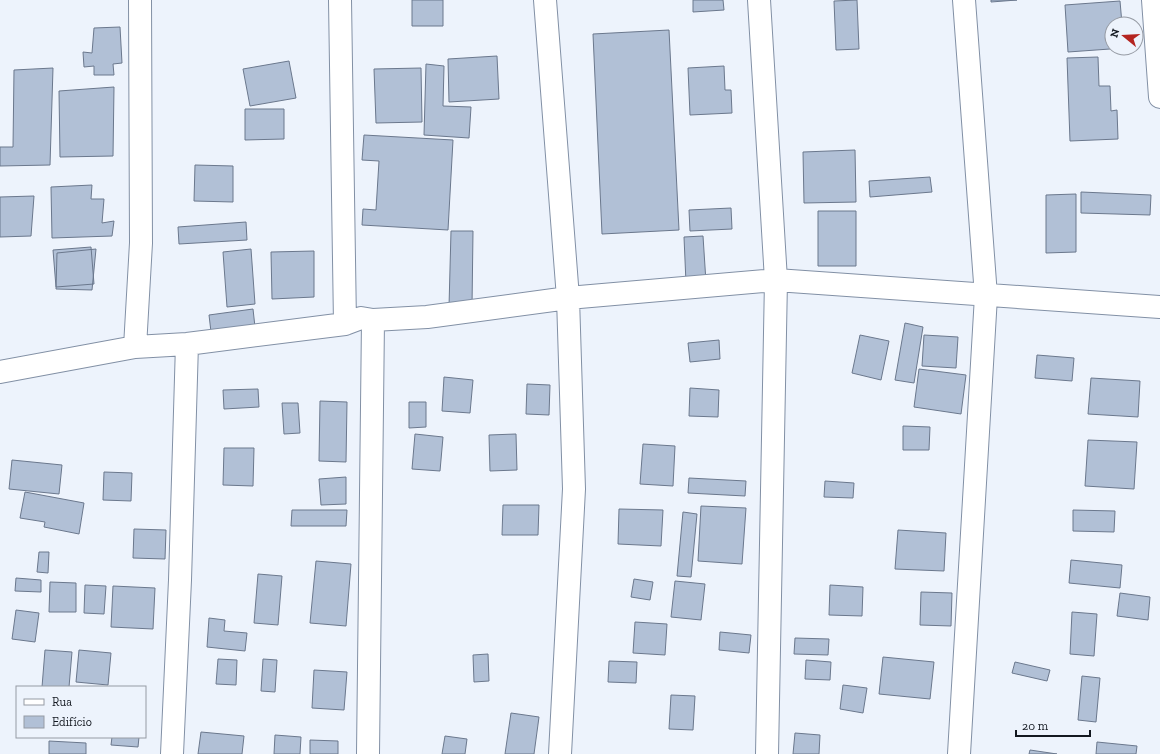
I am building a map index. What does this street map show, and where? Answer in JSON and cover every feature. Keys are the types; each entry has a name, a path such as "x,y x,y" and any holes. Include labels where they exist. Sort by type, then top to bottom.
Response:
{"street":[{"path":"135,347 141,243 140,0"},
{"path":"340,0 345,324"},
{"path":"545,0 568,298 574,489 560,754"},
{"path":"759,0 776,280 767,754"},
{"path":"959,754 986,296 964,0"},
{"path":"1153,0 1160,97"},
{"path":"0,372 135,347 187,344 345,324 360,318 373,320 427,317 568,298 776,280 986,296 1160,307"},
{"path":"368,754 373,320"},
{"path":"172,754 180,580 187,344"}],"building":[{"path":"412,0 443,0 443,26 412,26"},
{"path":"693,0 723,0 724,10 693,12"},
{"path":"857,0 859,49 836,50 834,1"},
{"path":"991,0 1017,0 991,2"},
{"path":"1120,1 1121,16 1104,16 1104,49 1068,52 1065,5"},
{"path":"120,27 122,63 113,64 114,75 94,75 94,66 84,67 83,52 92,53 94,28"},
{"path":"669,30 679,230 602,234 593,34"},
{"path":"497,56 499,99 449,102 448,59"},
{"path":"1098,57 1099,86 1110,86 1111,111 1117,110 1118,139 1070,141 1067,58"},
{"path":"289,61 296,98 250,106 243,69"},
{"path":"426,64 444,66 443,106 471,107 469,138 424,135"},
{"path":"724,66 725,90 731,90 732,113 690,115 688,68"},
{"path":"53,68 50,165 0,166 0,147 13,147 14,70"},
{"path":"421,68 422,122 376,123 374,69"},
{"path":"114,87 113,156 60,157 59,91"},
{"path":"245,109 284,109 284,139 245,140"},
{"path":"364,135 453,140 448,230 362,225 363,209 376,210 379,161 362,160"},
{"path":"855,150 856,202 804,203 803,152"},
{"path":"195,165 233,166 233,202 194,201"},
{"path":"930,177 932,192 870,197 869,181"},
{"path":"92,185 91,199 104,199 102,223 114,221 112,236 52,238 51,187"},
{"path":"1081,192 1151,195 1150,215 1081,213"},
{"path":"1076,194 1076,252 1046,253 1046,195"},
{"path":"34,196 31,236 0,237 0,197"},
{"path":"731,208 732,229 690,231 689,210"},
{"path":"818,211 856,211 856,266 818,266"},
{"path":"246,222 247,240 179,244 178,227"},
{"path":"451,231 473,231 472,307 449,307"},
{"path":"703,236 706,282 686,283 684,237"},
{"path":"91,247 94,284 56,287 53,250"},
{"path":"96,249 92,290 56,289 57,253"},
{"path":"251,249 255,304 227,307 223,252"},
{"path":"314,251 314,297 272,299 271,252"},
{"path":"253,309 255,327 211,332 209,315"},
{"path":"905,323 923,327 914,383 895,380"},
{"path":"860,335 889,341 881,380 852,373"},
{"path":"924,335 958,337 956,368 922,366"},
{"path":"719,340 720,359 690,362 688,343"},
{"path":"1037,355 1074,358 1072,381 1035,378"},
{"path":"919,369 966,375 961,414 914,407"},
{"path":"444,377 473,380 470,413 442,411"},
{"path":"1091,378 1140,381 1138,417 1088,414"},
{"path":"527,384 550,385 549,415 526,414"},
{"path":"690,388 719,390 718,417 689,416"},
{"path":"258,389 259,407 224,409 223,390"},
{"path":"320,401 347,402 346,462 319,461"},
{"path":"409,402 426,402 426,427 409,428"},
{"path":"282,403 298,403 300,433 284,434"},
{"path":"903,426 930,427 929,450 903,450"},
{"path":"415,434 443,437 440,471 412,469"},
{"path":"516,434 517,470 490,471 489,435"},
{"path":"1088,440 1137,442 1134,489 1085,486"},
{"path":"643,444 675,446 673,486 640,484"},
{"path":"224,448 254,448 253,486 223,485"},
{"path":"12,460 62,465 59,494 9,489"},
{"path":"104,472 132,473 131,501 103,500"},
{"path":"346,477 346,504 321,505 319,479"},
{"path":"689,478 746,481 745,496 688,493"},
{"path":"825,481 854,483 853,498 824,497"},
{"path":"25,492 84,503 79,534 44,527 45,522 20,518"},
{"path":"503,505 539,505 538,535 502,535"},
{"path":"701,506 746,508 742,564 698,561"},
{"path":"619,509 663,510 661,546 618,544"},
{"path":"292,510 347,510 346,526 291,526"},
{"path":"1073,510 1115,511 1114,532 1073,531"},
{"path":"683,512 697,514 691,577 677,576"},
{"path":"134,529 166,530 165,559 133,558"},
{"path":"898,530 946,533 944,571 895,569"},
{"path":"39,552 49,552 48,573 37,572"},
{"path":"1071,560 1122,565 1120,588 1069,583"},
{"path":"316,561 351,564 346,626 310,623"},
{"path":"258,574 282,576 278,625 254,623"},
{"path":"16,578 41,580 41,592 15,591"},
{"path":"634,579 653,582 650,600 631,597"},
{"path":"675,581 705,584 701,620 671,617"},
{"path":"50,582 76,583 76,612 49,612"},
{"path":"85,585 106,586 104,614 84,613"},
{"path":"830,585 863,587 862,616 829,615"},
{"path":"113,586 155,588 153,629 111,627"},
{"path":"921,592 952,593 951,626 920,625"},
{"path":"1120,593 1150,597 1148,620 1117,616"},
{"path":"16,610 39,613 35,642 12,639"},
{"path":"1072,612 1097,614 1094,656 1070,654"},
{"path":"209,618 225,620 224,631 247,633 245,651 207,647"},
{"path":"635,622 667,624 665,655 633,653"},
{"path":"720,632 751,635 749,653 719,650"},
{"path":"795,638 829,639 828,655 794,654"},
{"path":"45,650 72,652 69,686 42,686"},
{"path":"79,650 111,653 108,685 76,682"},
{"path":"488,654 489,681 474,682 473,655"},
{"path":"883,657 934,662 930,699 879,694"},
{"path":"218,659 237,660 236,685 216,684"},
{"path":"263,659 277,660 275,692 261,691"},
{"path":"806,660 831,662 830,680 805,679"},
{"path":"609,661 637,662 636,683 608,682"},
{"path":"1015,662 1050,670 1047,681 1012,673"},
{"path":"314,670 347,672 344,710 312,708"},
{"path":"1082,676 1100,678 1096,722 1078,720"},
{"path":"843,685 867,688 863,713 840,709"},
{"path":"671,695 695,696 693,730 669,729"},
{"path":"511,713 539,717 534,754 505,754"},
{"path":"201,732 244,736 242,754 198,754"},
{"path":"795,733 820,735 819,754 793,754"},
{"path":"275,735 301,737 300,754 274,754"},
{"path":"445,736 467,739 465,754 442,754"},
{"path":"112,738 139,738 138,747 111,745"},
{"path":"310,740 338,741 338,754 310,754"},
{"path":"49,741 86,743 86,754 49,754"},
{"path":"1097,742 1137,746 1136,754 1096,754"},
{"path":"1030,750 1057,754 1029,754"}]}
